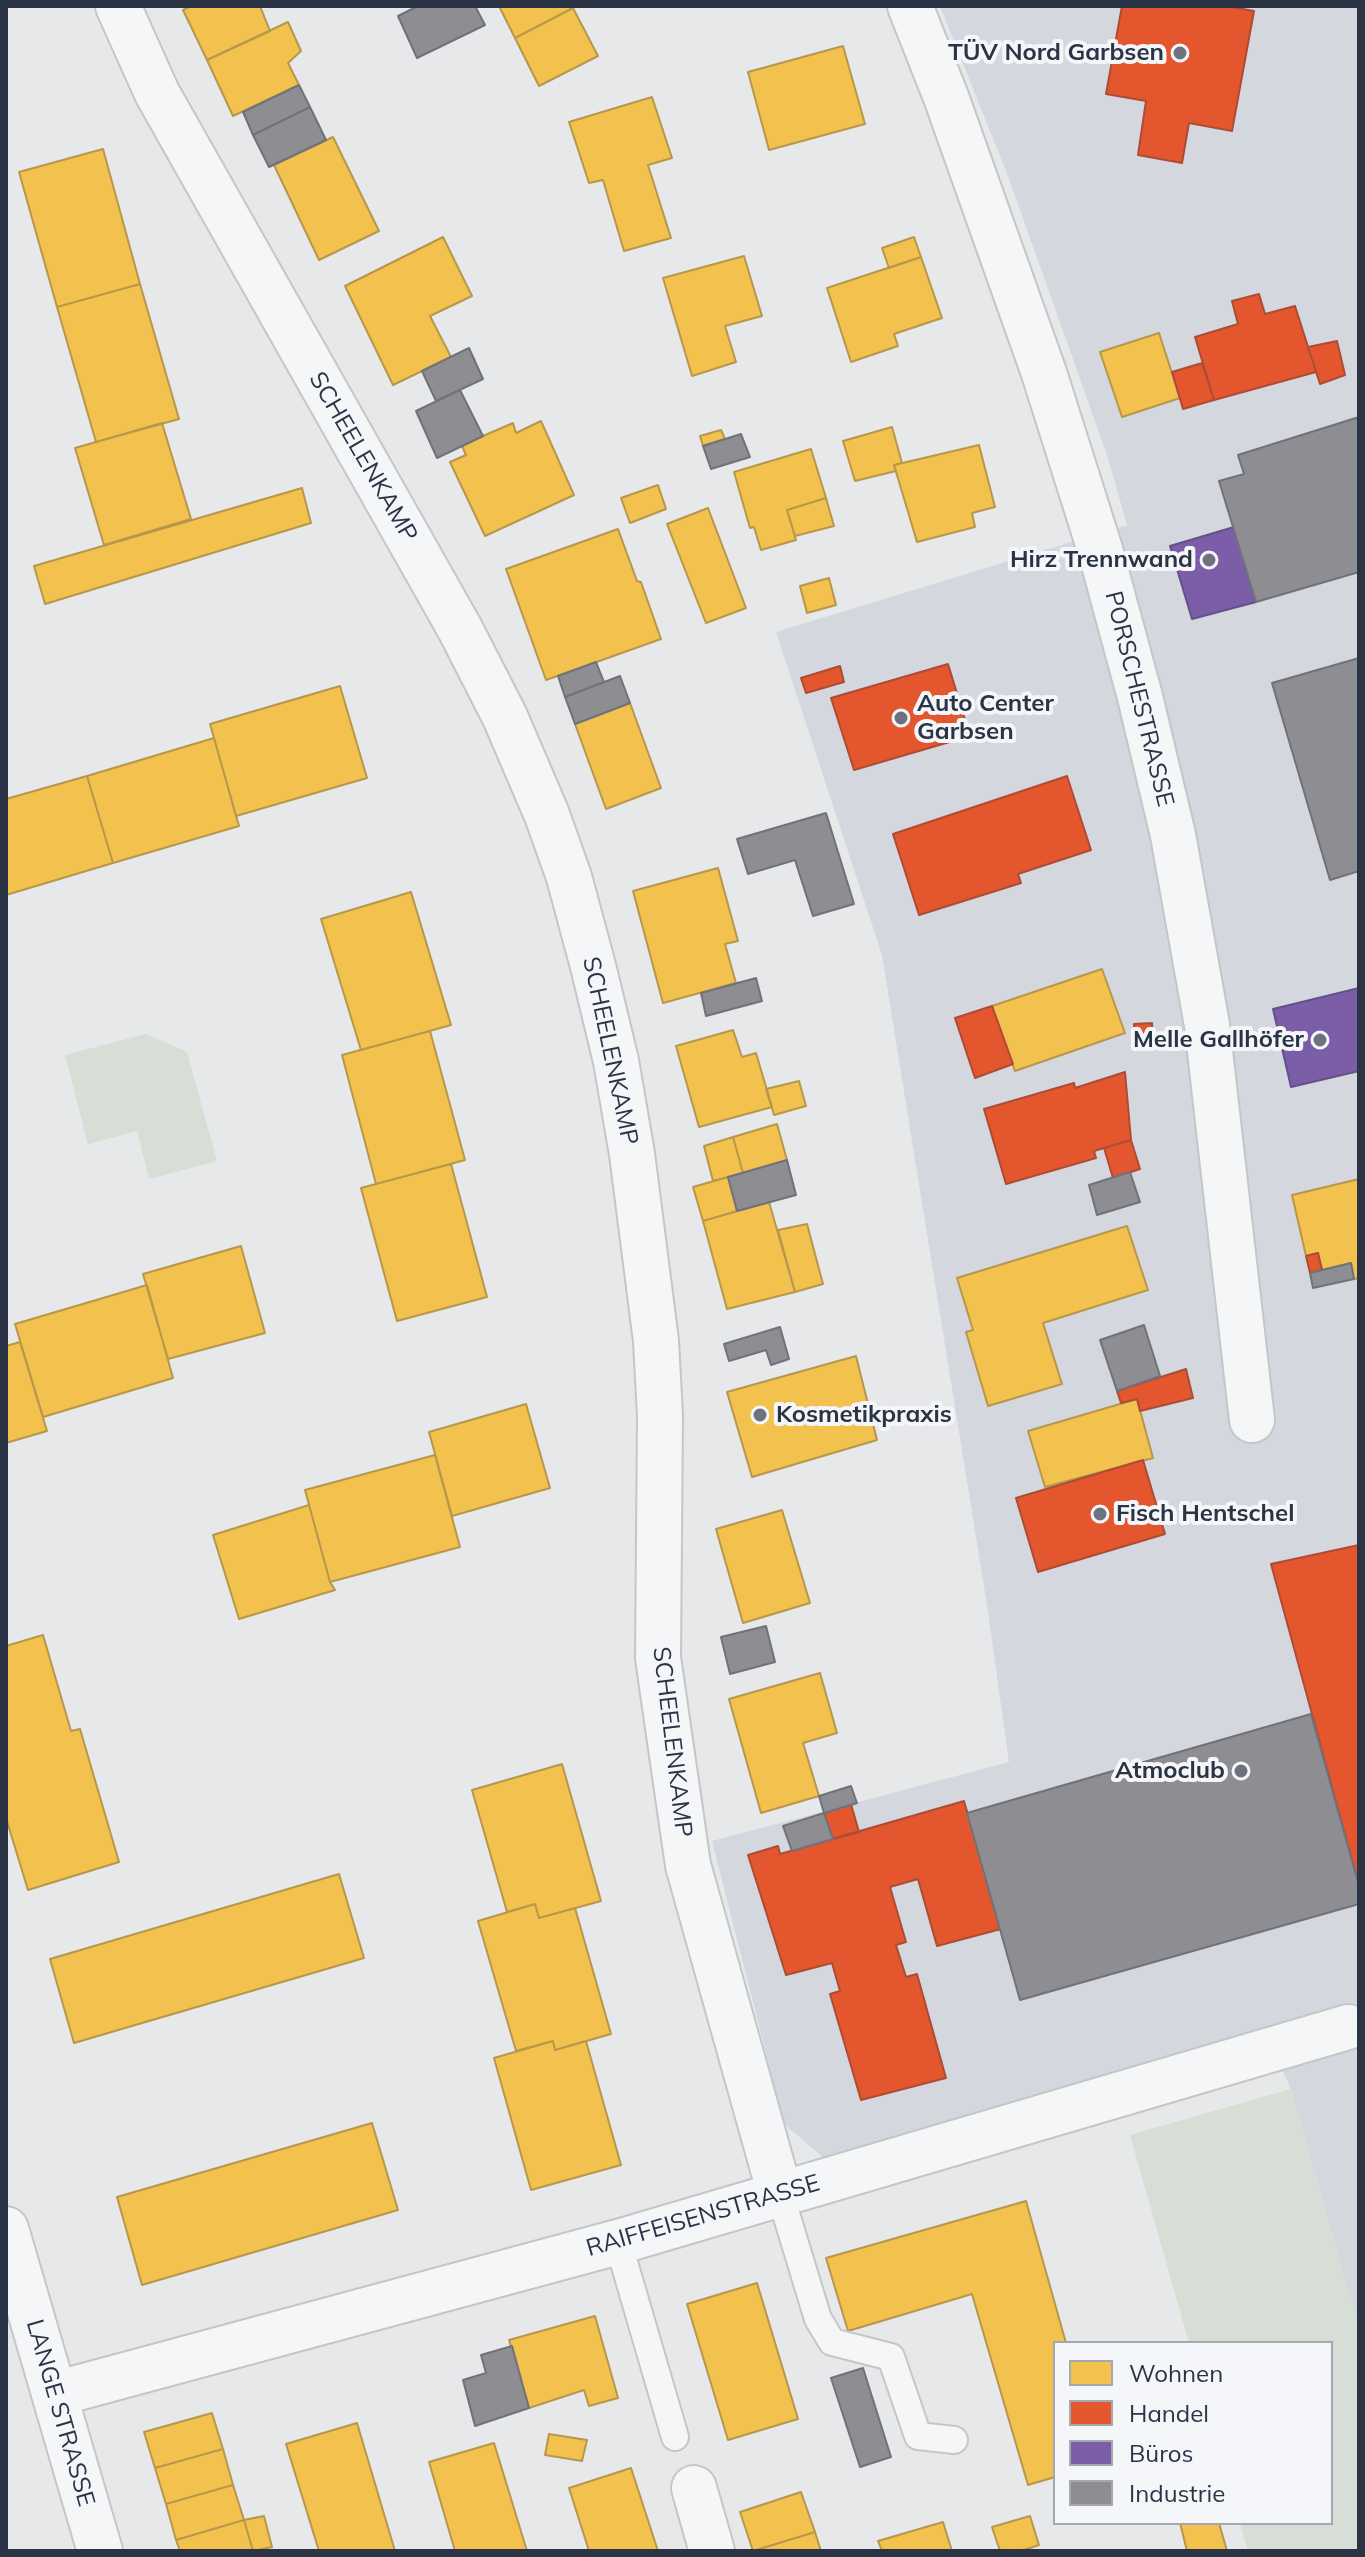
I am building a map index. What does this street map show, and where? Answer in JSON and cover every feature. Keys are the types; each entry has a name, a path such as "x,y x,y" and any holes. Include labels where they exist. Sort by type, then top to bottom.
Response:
{"street":[{"name":"SCHEELENKAMP","path":"118,6 157,93 460,629 505,717 547,815 569,877 616,1061 632,1154 656,1341 660,1416 658,1658 688,1865 780,2194"},
{"name":"PORSCHESTRASSE","path":"910,6 1044,373 1101,553 1173,835 1207,1025 1252,1420"},
{"name":"RAIFFEISENSTRASSE","path":"55,2394 618,2242 1354,2026"},
{"name":"LANGE STRASSE","path":"6,2229 100,2551"},
{"path":"694,2488 712,2551"}],"lane":[{"path":"780,2194 818,2319 832,2342 891,2357 918,2436 954,2440"},
{"path":"618,2242 675,2437"}],"shaded area":[{"path":"940,6 1359,6 1359,2330 1291,2089 1263,2028 824,2158 784,2124 712,1841 1009,1762 987,1605 882,955 776,632 1127,525 1107,455 1008,176"},
{"path":"146,1034 187,1052 217,1161 149,1179 137,1131 88,1144 65,1055"},
{"path":"1291,2089 1359,2330 1359,2551 1248,2551 1241,2525 1333,2525 1333,2341 1188,2341 1130,2135"}],"building: Wohnen":[{"path":"191,6 260,6 270,31 207,60 183,10"},
{"path":"499,6 572,6 573,8 515,38"},
{"path":"573,8 598,56 539,86 515,38"},
{"path":"288,22 301,51 288,63 299,85 233,116 207,60"},
{"path":"843,46 865,124 769,150 748,72"},
{"path":"652,97 672,158 648,165 671,238 624,251 603,180 589,183 569,122"},
{"path":"333,137 379,231 319,260 274,165"},
{"path":"103,149 140,284 57,307 19,172"},
{"path":"443,237 472,296 430,316 451,357 393,385 345,286"},
{"path":"914,237 921,257 889,268 882,248"},
{"path":"744,256 762,316 725,326 736,362 692,376 663,278"},
{"path":"921,257 942,318 894,334 898,346 851,362 827,288"},
{"path":"140,284 179,419 96,442 57,307"},
{"path":"1159,333 1180,398 1122,417 1100,352"},
{"path":"541,421 574,495 485,536 450,462 466,455 462,446 483,436 513,423 516,433"},
{"path":"162,423 191,519 104,545 75,448"},
{"path":"892,427 902,463 894,465 896,471 855,481 843,441"},
{"path":"721,430 725,439 703,446 700,436"},
{"path":"979,445 995,507 972,513 975,527 917,542 894,465"},
{"path":"811,449 826,498 787,510 796,540 761,550 754,527 750,528 734,472"},
{"path":"658,485 666,509 630,523 621,498"},
{"path":"302,488 311,523 45,604 34,566"},
{"path":"826,498 834,526 795,536 787,510"},
{"path":"708,508 746,608 706,623 667,524"},
{"path":"618,529 661,639 546,680 506,569"},
{"path":"829,578 836,605 807,613 800,586"},
{"path":"340,686 367,778 236,816 210,724"},
{"path":"630,703 661,788 606,809 575,724"},
{"path":"214,738 239,826 113,863 87,776"},
{"path":"87,776 113,863 6,895 6,799"},
{"path":"718,868 738,941 725,944 736,983 663,1003 633,891"},
{"path":"411,892 451,1025 361,1050 321,919"},
{"path":"1102,969 1125,1033 1015,1071 992,1006"},
{"path":"733,1030 742,1057 756,1053 772,1107 699,1127 676,1046"},
{"path":"430,1031 465,1160 376,1184 342,1055"},
{"path":"799,1081 806,1106 774,1115 766,1089"},
{"path":"777,1124 787,1160 743,1173 733,1137"},
{"path":"733,1137 743,1173 713,1181 704,1146"},
{"path":"451,1164 487,1297 397,1321 361,1188"},
{"path":"728,1177 737,1211 703,1221 693,1187"},
{"path":"1359,1179 1359,1278 1354,1279 1351,1263 1322,1270 1318,1253 1306,1256 1292,1195"},
{"path":"769,1202 795,1292 727,1309 703,1221"},
{"path":"807,1224 823,1284 795,1292 778,1230"},
{"path":"1127,1226 1148,1290 1043,1323 1062,1384 988,1406 966,1332 973,1330 957,1278"},
{"path":"241,1246 265,1333 168,1359 143,1274"},
{"path":"147,1285 173,1378 43,1417 15,1324"},
{"path":"20,1342 47,1431 6,1443 6,1346"},
{"path":"856,1356 877,1440 752,1477 727,1392"},
{"path":"1137,1399 1153,1458 1045,1487 1028,1431"},
{"path":"526,1404 550,1488 452,1516 429,1432"},
{"path":"435,1455 460,1547 330,1582 305,1490"},
{"path":"309,1505 330,1582 335,1590 239,1619 213,1535"},
{"path":"782,1510 810,1603 743,1623 716,1529"},
{"path":"43,1635 71,1731 80,1729 119,1862 28,1890 6,1818 6,1646"},
{"path":"820,1673 837,1733 803,1743 819,1796 761,1813 729,1699"},
{"path":"562,1764 601,1901 539,1918 535,1904 507,1912 472,1790"},
{"path":"339,1874 364,1958 74,2043 50,1959"},
{"path":"535,1904 539,1918 575,1908 611,2034 555,2050 553,2041 516,2051 478,1921"},
{"path":"553,2041 555,2050 586,2041 621,2165 531,2190 494,2058"},
{"path":"372,2123 398,2210 142,2285 117,2197"},
{"path":"1026,2201 1065,2341 1053,2341 1053,2478 1028,2485 972,2294 848,2331 826,2258"},
{"path":"757,2283 798,2419 728,2440 687,2304"},
{"path":"595,2316 618,2398 589,2406 584,2390 529,2408 509,2340"},
{"path":"212,2413 223,2449 155,2468 144,2432"},
{"path":"357,2423 395,2551 319,2551 286,2444"},
{"path":"549,2434 587,2440 582,2461 545,2455"},
{"path":"494,2443 527,2551 455,2551 429,2462"},
{"path":"223,2449 233,2485 166,2504 155,2468"},
{"path":"631,2468 658,2551 589,2551 569,2488"},
{"path":"233,2485 244,2520 176,2540 166,2504"},
{"path":"801,2492 815,2532 753,2551 740,2512"},
{"path":"264,2516 272,2547 253,2551 244,2520"},
{"path":"1030,2516 1039,2545 1021,2551 1000,2551 992,2527"},
{"path":"244,2520 253,2551 180,2551 176,2540"},
{"path":"943,2522 952,2551 882,2551 878,2541"},
{"path":"1180,2525 1220,2525 1227,2551 1187,2551"},
{"path":"815,2532 821,2551 753,2551"}],"building: Handel":[{"name":"TÜV Nord Garbsen","path":"1122,6 1226,6 1254,11 1232,131 1189,123 1182,163 1138,155 1146,101 1106,94"},
{"path":"1259,294 1265,314 1295,306 1316,372 1214,400 1195,337 1238,324 1232,301"},
{"path":"1337,341 1345,375 1320,384 1308,347"},
{"path":"1202,363 1214,400 1183,409 1172,372"},
{"name":"Auto Center Garbsen","path":"948,664 970,736 854,770 831,698"},
{"path":"840,666 844,682 806,693 801,678"},
{"path":"1067,776 1091,850 1018,874 1021,883 919,915 893,834"},
{"path":"992,1006 1013,1064 975,1078 955,1018"},
{"path":"1152,1023 1153,1040 1135,1041 1134,1024"},
{"path":"1125,1072 1131,1140 1094,1151 1096,1158 1006,1184 984,1109 1074,1083 1075,1088"},
{"path":"1131,1140 1140,1169 1113,1178 1104,1148"},
{"path":"1318,1253 1322,1270 1310,1273 1306,1256"},
{"path":"1186,1369 1193,1398 1140,1411 1137,1399 1121,1403 1117,1391"},
{"path":"1143,1460 1165,1534 1038,1572 1016,1498"},
{"path":"1359,1545 1359,1886 1271,1564"},
{"path":"964,1801 1001,1929 937,1946 918,1879 890,1887 906,1942 896,1945 906,1977 917,1974 946,2078 861,2100 830,1994 840,1991 832,1963 786,1975 748,1855 778,1846 780,1854"},
{"path":"851,1804 859,1832 833,1839 824,1813"}],"building: Büros":[{"name":"Hirz Trennwand","path":"1234,527 1256,602 1192,619 1170,546"},
{"name":"Melle Gallhöfer","path":"1359,988 1359,1071 1291,1087 1273,1009"}],"building: Industrie":[{"path":"418,6 475,6 485,25 417,58 398,16"},
{"path":"299,85 310,107 253,135 243,112"},
{"path":"310,107 326,140 269,167 253,135"},
{"path":"469,348 483,379 436,401 422,371"},
{"path":"460,390 483,436 437,458 416,411"},
{"path":"1359,417 1359,572 1256,602 1219,481 1244,474 1238,455"},
{"path":"741,434 750,457 711,469 703,446"},
{"path":"1359,658 1359,871 1330,880 1272,683"},
{"path":"596,662 604,682 565,697 558,676"},
{"path":"620,676 630,703 575,724 565,697"},
{"path":"826,813 854,904 813,916 795,860 748,874 737,839"},
{"path":"756,978 762,1001 706,1016 701,993"},
{"path":"787,1160 796,1195 737,1211 728,1177"},
{"path":"1130,1172 1140,1202 1097,1215 1089,1185"},
{"path":"1351,1263 1354,1279 1313,1288 1310,1273"},
{"path":"1144,1325 1160,1376 1117,1391 1100,1340"},
{"path":"780,1327 789,1359 771,1365 766,1350 729,1361 724,1344"},
{"path":"766,1626 775,1662 730,1674 721,1637"},
{"path":"1311,1714 1359,1886 1359,1904 1020,2000 967,1813"},
{"path":"851,1786 857,1803 824,1813 819,1796"},
{"path":"824,1813 833,1839 792,1851 783,1826"},
{"path":"512,2346 529,2408 475,2426 463,2380 486,2373 481,2355"},
{"path":"863,2368 891,2457 860,2467 831,2378"}],"place":[{"name":"TÜV Nord Garbsen","path":"1180,53"},
{"name":"Hirz Trennwand","path":"1209,560"},
{"name":"Auto Center Garbsen","path":"901,718"},
{"name":"Melle Gallhöfer","path":"1320,1040"},
{"name":"Kosmetikpraxis","path":"760,1415"},
{"name":"Fisch Hentschel","path":"1100,1514"},
{"name":"Atmoclub","path":"1241,1771"}]}
